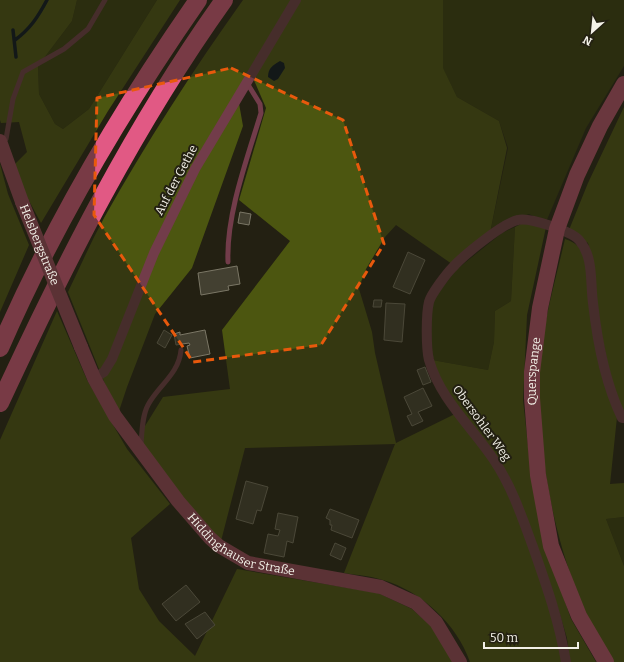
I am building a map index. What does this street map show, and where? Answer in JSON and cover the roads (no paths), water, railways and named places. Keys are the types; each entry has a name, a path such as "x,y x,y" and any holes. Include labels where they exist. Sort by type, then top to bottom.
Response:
{"highway":[{"path":"0,348 72,203 122,117 198,0"},
{"path":"0,403 46,303 90,216 142,125 198,36 224,0"}],"main road":[{"name":"Querspange","path":"606,662 579,616 551,546 538,474 532,398 532,372 540,308 557,229 577,175 593,140 624,84"}],"street":[{"name":"Auf der Gethe","path":"94,378 104,372 112,359 154,253 195,169 296,0"},
{"name":"Helsbergstraße","path":"0,141 22,202 81,348"},
{"name":"Obersohler Weg","path":"566,662 555,608 516,500 494,460 444,394 429,360 427,337 429,301 453,267 501,228 517,220 527,219 557,229 577,238 584,247 591,270 593,303 610,391 622,418 624,418"},
{"name":"Hiddinghauser Straße","path":"81,348 94,378 114,416 140,452 206,534 228,553 248,563 381,587 416,603 436,622 460,662"}],"lane":[{"path":"0,141 6,139 13,99 23,72 64,49 88,29 105,0"},
{"path":"228,262 230,231 235,207 261,113 260,104 247,83"},
{"path":"140,452 144,414 148,404 167,381 180,360 181,350"}],"water":[{"path":"280,61 284,63 285,68 278,79 274,81 268,77 269,71 273,65"}],"waterway":[{"path":"15,40 25,32 47,0"},
{"path":"13,30 16,57"}]}
